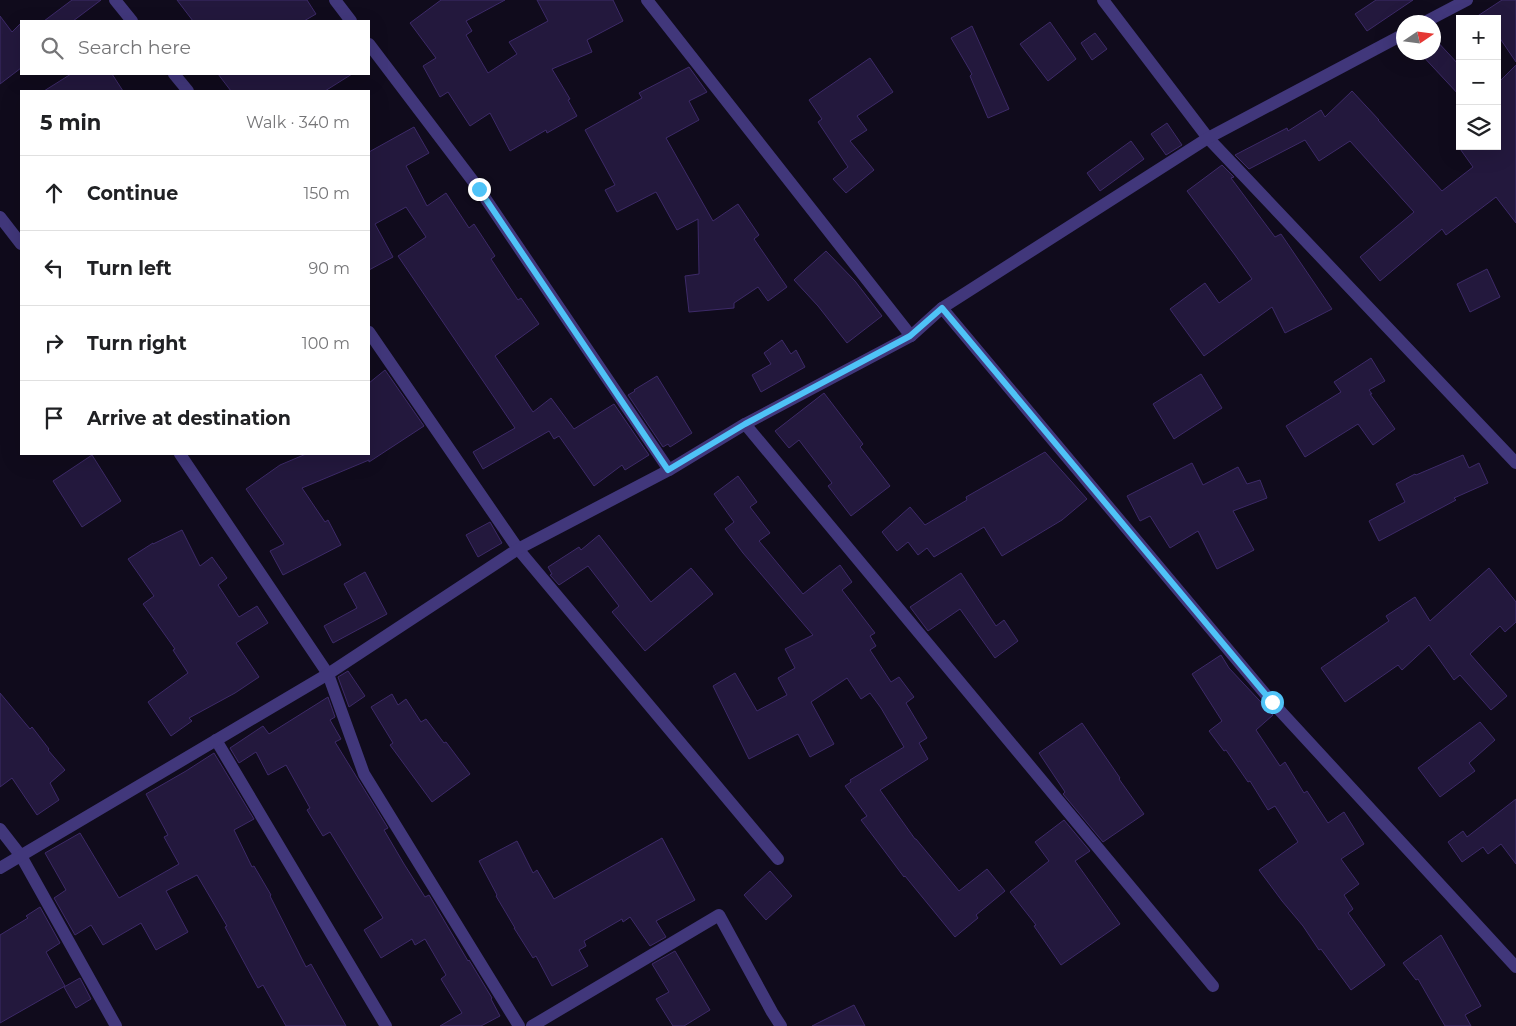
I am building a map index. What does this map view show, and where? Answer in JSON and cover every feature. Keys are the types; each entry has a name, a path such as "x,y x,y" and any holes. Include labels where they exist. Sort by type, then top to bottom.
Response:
{"street":[{"path":"115,0 131,20"},
{"path":"335,0 350,20"},
{"path":"646,0 910,336"},
{"path":"1103,0 1208,138 1516,463"},
{"path":"1438,15 1467,0"},
{"path":"0,868 328,674 518,549 668,470 745,424 910,336 942,308 1208,138 1396,38"},
{"path":"370,45 479,189 668,470"},
{"path":"175,75 187,90"},
{"path":"0,217 20,243"},
{"path":"942,308 1272,702 1516,967"},
{"path":"370,333 518,549 778,859"},
{"path":"745,424 1213,986"},
{"path":"181,455 328,674 364,774 519,1026"},
{"path":"216,740 386,1026"},
{"path":"0,829 20,856 116,1026"},
{"path":"532,1026 719,915 781,1026"}],"building":[{"path":"72,0 101,0 74,20 45,20"},
{"path":"177,0 307,0 316,14 306,20 192,20"},
{"path":"441,0 505,0 466,21 472,31 466,35 488,73 517,54 509,42 548,21 537,0 613,0 623,21 587,40 592,52 552,69 570,99 568,100 577,116 547,133 546,130 510,151 490,113 470,126 448,92 440,97 423,66 436,58 410,23"},
{"path":"1376,0 1413,0 1367,31 1355,14"},
{"path":"1502,0 1516,0 1516,62 1501,40 1501,15 1479,15"},
{"path":"0,16 12,32 20,24 20,69 0,84"},
{"path":"1050,22 1076,59 1048,81 1020,44"},
{"path":"972,26 1009,109 988,118 970,76 972,74 951,38"},
{"path":"1095,33 1107,49 1092,60 1081,43"},
{"path":"1441,46 1456,62 1456,92 1426,60 1441,60"},
{"path":"870,58 893,92 857,116 867,130 850,141 874,170 846,193 833,179 848,167 818,122 822,119 809,100"},
{"path":"1516,65 1516,223 1496,197 1446,235 1442,229 1380,281 1360,257 1414,212 1350,141 1319,161 1305,140 1249,169 1235,155 1287,128 1288,131 1321,110 1325,117 1352,91 1442,191 1473,167 1461,150 1501,150 1501,80"},
{"path":"689,67 707,92 689,101 699,120 666,138 713,221 738,204 759,235 754,239 787,287 768,301 758,287 734,303 734,308 689,312 685,276 699,274 698,219 677,230 656,192 617,212 605,190 615,185 585,130 642,98 639,93"},
{"path":"69,75 113,75 122,90 46,90"},
{"path":"219,75 350,75 327,90 230,90"},
{"path":"1167,123 1182,145 1166,155 1151,134"},
{"path":"414,127 429,153 406,166 427,206 446,193 469,228 474,224 495,256 491,259 518,300 521,298 539,324 495,356 533,412 551,398 574,429 614,404 649,455 625,470 622,465 594,486 559,436 554,439 549,431 483,469 473,452 515,428 398,256 426,237 406,207 375,224 393,257 370,269 370,151"},
{"path":"1131,141 1144,159 1100,191 1087,173"},
{"path":"1222,165 1234,177 1231,178 1275,237 1281,234 1332,309 1285,333 1272,307 1204,356 1170,309 1205,283 1219,303 1252,279 1187,191"},
{"path":"826,251 855,281 882,316 847,343 818,306 794,280"},
{"path":"1487,269 1500,297 1470,312 1457,284"},
{"path":"782,340 791,354 796,350 805,367 761,392 752,375 771,364 764,353"},
{"path":"1371,358 1385,381 1369,390 1372,394 1370,394 1395,429 1373,445 1358,424 1305,457 1286,426 1341,392 1334,382"},
{"path":"385,370 424,426 369,462 369,460 302,488 325,522 328,520 341,545 283,575 270,551 284,544 246,489 280,465 304,455 370,455 370,382"},
{"path":"1201,374 1222,408 1174,439 1153,404"},
{"path":"657,376 692,433 670,447 668,444 663,447 628,395"},
{"path":"824,393 863,444 860,447 890,486 851,516 828,486 832,483 799,440 789,448 775,431"},
{"path":"1045,452 1087,499 1062,520 1002,556 984,527 934,557 927,548 918,555 908,542 897,551 882,532 910,507 925,525 967,500 966,497"},
{"path":"92,455 121,501 82,527 53,481"},
{"path":"1463,455 1469,468 1479,463 1488,483 1454,498 1456,500 1379,541 1369,521 1405,502 1396,484 1415,474"},
{"path":"1192,463 1203,485 1238,467 1247,484 1260,480 1267,498 1233,511 1254,550 1217,569 1198,531 1170,548 1150,516 1140,521 1127,496"},
{"path":"738,476 757,502 750,507 770,533 759,541 803,594 840,565 852,582 842,590 875,633 870,636 876,646 870,650 891,682 899,677 914,697 906,703 927,738 919,743 928,759 880,790 915,839 959,891 987,869 1005,891 976,915 978,918 955,937 904,877 861,820 867,816 845,786 851,782 850,780 904,747 870,693 861,699 847,678 811,702 834,744 810,757 798,734 749,759 713,686 735,673 757,711 787,695 778,678 795,668 785,649 813,635 725,529 734,522 714,494"},
{"path":"490,522 502,543 478,557 466,535"},
{"path":"182,530 200,566 212,557 227,578 218,585 239,617 257,606 268,623 236,643 259,677 235,693 189,718 192,721 171,736 148,702 188,673 173,650 175,649 143,604 154,596 128,559 153,543"},
{"path":"599,535 651,602 691,568 713,594 645,651 612,612 619,606 588,566 559,585 550,575 552,574 548,567 579,547 581,550"},
{"path":"1489,568 1516,602 1516,622 1505,632 1500,626 1470,654 1507,696 1491,710 1460,675 1454,680 1429,645 1402,670 1398,665 1345,702 1321,668 1389,621 1386,616 1415,597 1430,621"},
{"path":"365,572 387,614 333,643 324,626 357,608 344,584"},
{"path":"961,573 996,626 1004,620 1018,641 995,658 960,609 928,631 910,607"},
{"path":"1221,655 1229,668 1273,715 1256,730 1280,766 1285,762 1304,793 1307,791 1328,823 1344,812 1364,844 1341,859 1359,884 1344,895 1353,909 1348,913 1385,965 1351,990 1259,870 1298,842 1275,806 1268,810 1250,781 1248,782 1226,750 1224,751 1209,731 1222,721 1192,674"},
{"path":"348,671 365,696 349,707 338,677"},
{"path":"0,693 30,729 32,727 65,770 50,783 59,800 37,815 12,778 0,787"},
{"path":"392,694 398,705 406,699 421,722 426,719 470,774 432,802 390,745 393,743 371,707"},
{"path":"328,697 335,717 330,720 341,739 335,742 388,828 384,830 404,864 425,897 429,895 492,998 500,1016 481,1026 440,1026 462,1013 441,979 446,975 425,939 415,945 412,939 381,958 364,930 383,918 330,832 323,836 307,810 310,808 286,765 268,775 256,752 239,763 230,748 263,726 269,734"},
{"path":"1480,722 1495,740 1469,763 1475,771 1440,797 1418,768"},
{"path":"1082,723 1144,814 1103,842 1063,794 1065,792 1039,753"},
{"path":"214,753 254,819 234,830 252,867 254,866 271,895 306,967 311,964 346,1026 286,1026 263,985 258,988 225,927 227,926 197,875 166,891 188,932 156,950 141,923 103,945 91,925 75,935 54,898 66,890 45,853 80,833 119,898 179,864 164,837 168,835 146,794"},
{"path":"1516,799 1516,864 1501,844 1488,854 1483,847 1462,862 1448,842 1463,831 1467,837"},
{"path":"1064,820 1090,851 1075,861 1120,924 1061,965 1034,926 1036,925 1010,892 1049,861 1035,842"},
{"path":"662,838 695,900 656,921 666,937 650,946 630,917 623,922 622,919 584,941 586,946 579,950 588,966 552,986 536,956 533,958 514,928 479,861 517,841 533,873 537,870 554,899"},
{"path":"770,871 792,896 766,920 744,895"},
{"path":"40,907 60,943 46,952 65,986 0,1023 0,935 28,918 26,916"},
{"path":"1441,935 1481,1006 1465,1015 1471,1026 1445,1026 1418,979 1416,980 1403,963"},
{"path":"675,951 710,1010 684,1026 673,1026 656,999 669,992 652,964"},
{"path":"80,978 91,999 76,1008 64,987"},
{"path":"854,1005 865,1026 812,1026"}],"route":[{"path":"479,189 668,470 745,424 910,336 942,308 1272,702"}]}
